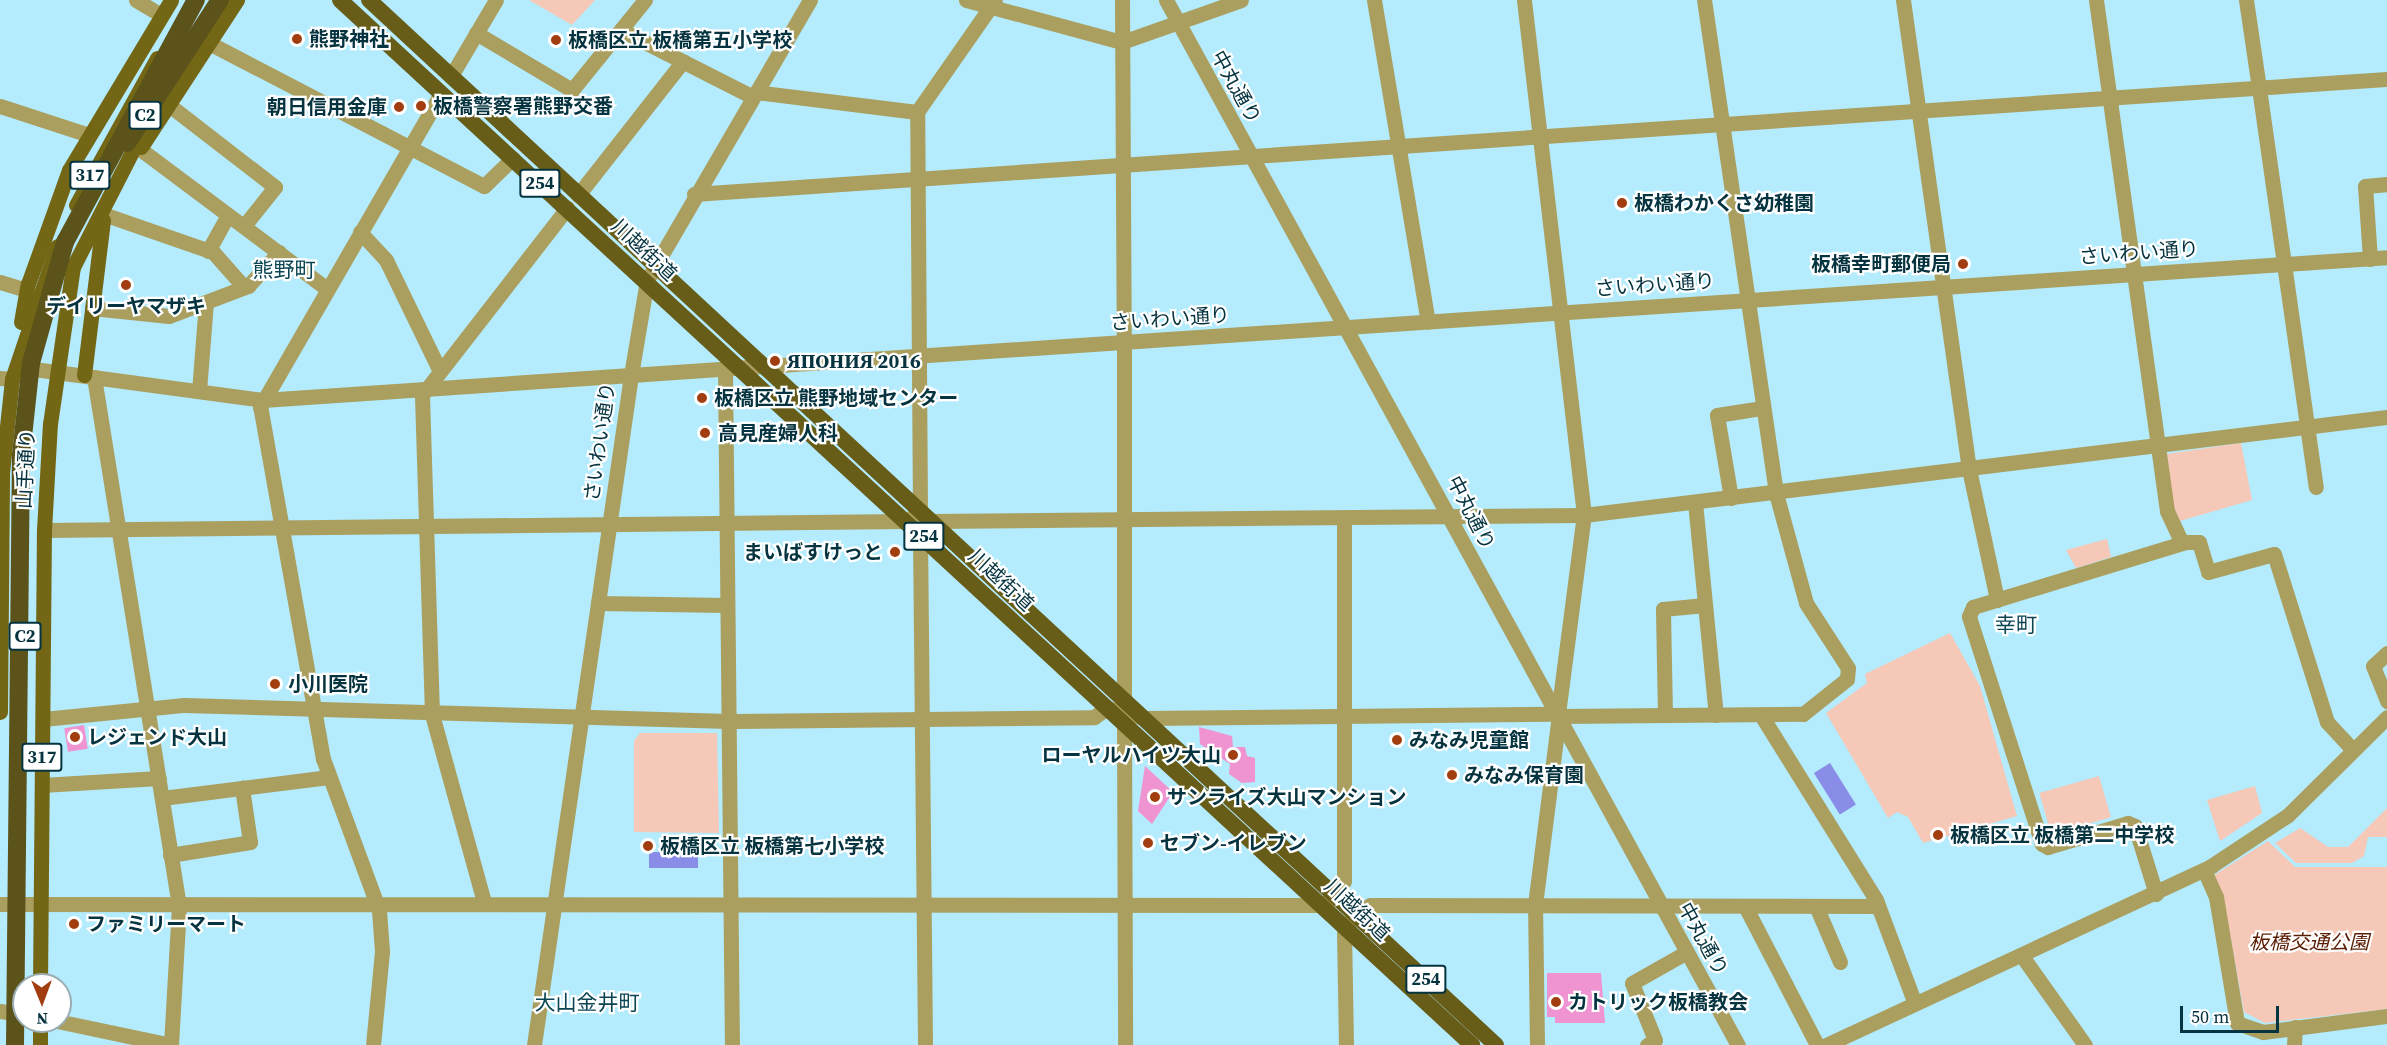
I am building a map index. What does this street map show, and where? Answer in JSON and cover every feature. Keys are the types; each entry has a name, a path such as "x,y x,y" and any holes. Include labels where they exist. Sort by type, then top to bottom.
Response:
{"highway":[{"path":"72,232 196,0"},
{"path":"72,232 202,0"},
{"name":"C2","path":"15,1045 21,455 36,334 72,232 214,0"},
{"name":"C2","path":"21,1045 26,456 41,335 72,232 220,0"},
{"name":"川越街道","path":"340,0 647,280 732,368 919,521 1124,711 1321,905 1350,920 1496,1045"},
{"name":"川越街道","path":"369,0 455,70 578,195 764,366 1107,708 1144,718 1336,896 1350,920 1473,1045"}],"main road":[{"name":"317","path":"9,375 27,290 86,134 171,0"},
{"name":"山手通り","path":"0,712 1,472 9,375 54,252 92,171 136,88 196,0"},
{"name":"山手通り","path":"40,973 44,530 66,307 86,234 133,147 227,0"},
{"name":"317","path":"66,307 104,217 140,149 237,0"},
{"path":"89,376 92,308 104,217"}],"street":[{"path":"136,0 161,15"},
{"path":"455,70 496,0"},
{"path":"476,33 572,90 645,0"},
{"path":"9,375 58,372 263,400 631,375 647,280 653,264 810,0"},
{"path":"966,0 991,3 1122,42 1241,0"},
{"path":"1122,0 1126,520 1125,1045"},
{"name":"中丸通り","path":"1166,0 1738,1045"},
{"path":"1374,0 1428,322"},
{"path":"1524,0 1584,514 1535,905 1537,1045"},
{"path":"1144,718 1803,714 1847,679 1848,668 1806,603 1776,493 1704,0"},
{"path":"1903,0 1969,469 1997,600"},
{"path":"2096,0 2167,511 2182,543"},
{"path":"2246,0 2316,487"},
{"path":"926,1045 919,521 917,112 991,3"},
{"path":"621,30 754,95 917,112"},
{"path":"209,43 484,186 513,158"},
{"path":"578,195 683,61"},
{"path":"694,194 1723,126 2387,79"},
{"path":"373,1045 382,951 376,902 329,777 261,416 263,400 441,93"},
{"path":"169,105 275,187 244,226"},
{"path":"0,106 86,134"},
{"path":"140,149 327,289"},
{"path":"2370,259 2365,186 2387,184"},
{"path":"484,902 432,714 422,394 567,208"},
{"path":"208,251 228,214"},
{"path":"104,217 208,251 244,287"},
{"path":"360,232 386,260 440,371"},
{"path":"92,308 169,316 244,287 279,252"},
{"name":"さいわい通り","path":"534,1045 631,375 2387,257"},
{"path":"0,282 27,290"},
{"path":"199,391 206,302"},
{"path":"732,368 726,522 732,1045"},
{"path":"72,1024 171,1045 179,906 119,527 89,376"},
{"path":"1731,498 1717,415 1762,408"},
{"path":"44,530 119,527 427,524 1451,518 1584,514 1776,493 2387,417"},
{"path":"1695,502 1716,716"},
{"path":"0,904 179,906 376,902 555,902 1321,905 1336,896 1344,881 1344,518"},
{"path":"2156,894 2135,826 2042,844 1969,616 1973,608 2182,543 2199,542 2208,572 2274,554 2327,722 2353,750"},
{"path":"598,603 727,605"},
{"path":"1665,716 1663,609 1705,605"},
{"path":"2387,653 2373,666 2387,701"},
{"path":"43,719 184,705 315,711 729,721 1094,717 1107,708"},
{"path":"1761,715 1878,906 1914,1001"},
{"path":"1826,1045 1914,1001 2022,956 2204,870 2288,815 2387,717"},
{"path":"162,798 329,777"},
{"path":"42,785 159,778"},
{"path":"170,855 250,842 242,788"},
{"path":"2204,870 2216,897 2237,1023 2263,1032 2387,1016"},
{"path":"1346,1045 1350,920 1370,905 1878,906"},
{"path":"1744,906 1817,1045"},
{"path":"1816,906 1840,962"},
{"path":"1647,1045 1656,1040 1632,983 1687,952"},
{"path":"2022,956 2085,1045"},
{"path":"2294,1045 2295,1027"}],"green space":[{"path":"529,0 595,0 572,25"},
{"path":"2241,443 2252,500 2180,521 2172,504 2167,454"},
{"path":"2107,539 2111,557 2076,568 2066,550"},
{"path":"1950,633 1980,686 2017,816 1923,843 1908,817 1897,812 1888,818 1826,713 1867,683 1865,674"},
{"path":"640,733 717,733 719,833 634,832 634,741"},
{"path":"2099,776 2111,817 2051,834 2039,793"},
{"path":"2255,786 2262,813 2220,841 2207,800"},
{"path":"2387,808 2387,837 2368,837 2364,856 2352,863 2296,863 2275,843 2300,828 2328,847 2348,847"},
{"name":"板橋交通公園","path":"2268,841 2295,867 2387,867 2387,1009 2265,1023 2244,1012 2223,896 2213,876"}],"water":[{"path":"1830,763 1856,805 1840,815 1814,773"},
{"path":"649,852 698,852 698,868 649,868"}],"building":[{"name":"レジェンド大山","path":"84,725 88,749 68,752 64,728"},
{"name":"ローヤルハイツ大山","path":"1199,727 1232,736 1233,747 1245,747 1247,756 1255,758 1255,782 1242,783 1229,774 1230,764 1200,744"},
{"name":"サンライズ大山マンション","path":"1145,766 1173,792 1152,824 1138,811"},
{"name":"カトリック板橋教会","path":"1547,973 1601,973 1605,1023 1555,1023 1555,1017 1547,1017"}],"place":[{"name":"熊野神社","path":"297,39"},
{"name":"板橋区立 板橋第五小学校","path":"556,40"},
{"name":"板橋警察署熊野交番","path":"421,106"},
{"name":"朝日信用金庫","path":"399,107"},
{"name":"板橋わかくさ幼稚園","path":"1622,203"},
{"name":"板橋幸町郵便局","path":"1963,264"},
{"name":"デイリーヤマザキ","path":"126,285"},
{"name":"ЯПОНИЯ 2016","path":"775,361"},
{"name":"板橋区立 熊野地域センター","path":"702,398"},
{"name":"高見産婦人科","path":"705,433"},
{"name":"まいばすけっと","path":"895,552"},
{"name":"小川医院","path":"275,684"},
{"name":"レジェンド大山","path":"75,737"},
{"name":"みなみ児童館","path":"1397,740"},
{"name":"ローヤルハイツ大山","path":"1233,755"},
{"name":"みなみ保育園","path":"1452,775"},
{"name":"サンライズ大山マンション","path":"1155,797"},
{"name":"板橋区立 板橋第二中学校","path":"1938,835"},
{"name":"セブン-イレブン","path":"1148,843"},
{"name":"板橋区立 板橋第七小学校","path":"648,846"},
{"name":"ファミリーマート","path":"74,924"},
{"name":"カトリック板橋教会","path":"1556,1002"}],"district":[{"name":"熊野町","path":"284,270"},
{"name":"幸町","path":"2016,625"},
{"name":"大山金井町","path":"587,1003"}]}
